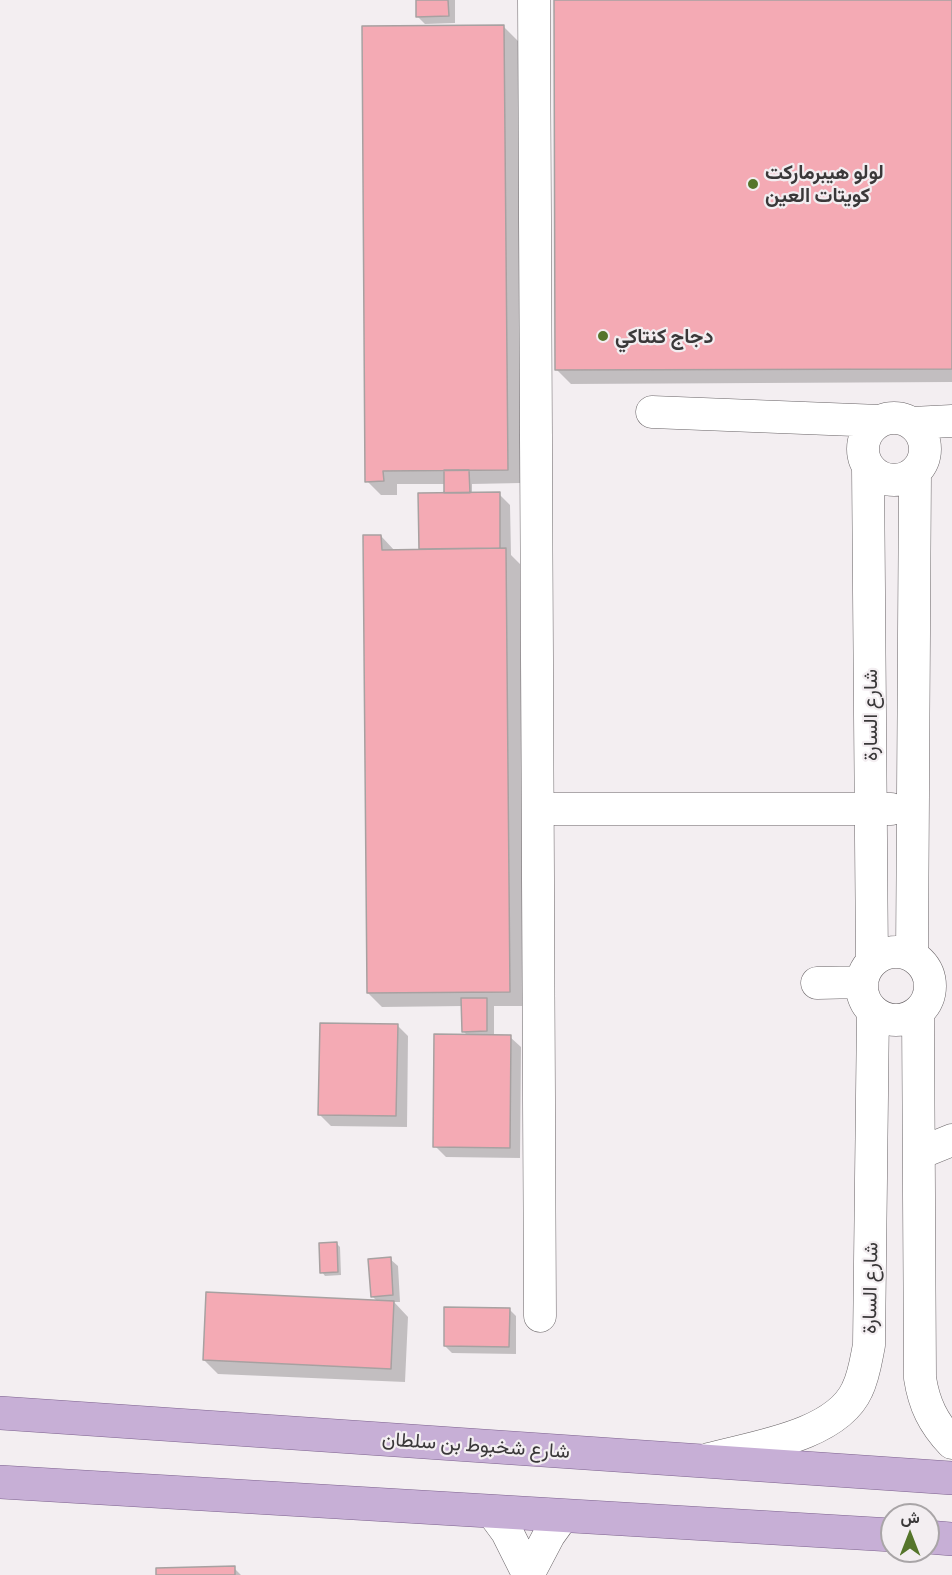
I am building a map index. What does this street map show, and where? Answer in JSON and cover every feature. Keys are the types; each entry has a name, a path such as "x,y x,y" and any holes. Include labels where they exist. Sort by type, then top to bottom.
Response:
{"main road":[{"name":"شارع شخبوط بن سلطان","path":"0,1413 952,1478"},
{"path":"0,1482 880,1534"}],"lane":[{"path":"534,0 540,1316"},
{"path":"652,412 880,422 902,418 912,423 920,431 926,453 915,472 896,480 885,479 868,467 863,447 865,436 880,422"},
{"path":"912,423 952,421"},
{"name":"شارع السارة","path":"867,972 871,809 868,467"},
{"path":"912,956 915,472"},
{"path":"538,809 913,809"},
{"path":"817,983 867,972 891,953 912,956 927,972 941,976 918,1012 920,1378 924,1404 936,1424 952,1443"},
{"path":"867,972 866,1004 873,1012 896,1021 918,1012"},
{"name":"شارع السارة","path":"706,1460 799,1434 824,1424 846,1406 857,1391 865,1368 869,1345 873,1012"},
{"path":"920,1153 952,1140"},
{"path":"493,1513 507,1532 528,1575"},
{"path":"528,1575 549,1534 562,1517"}],"building":[{"path":"416,0 448,0 449,16 416,17"},
{"name":"لولو هيبرماركت كويتات العين","path":"554,0 952,0 952,369 555,370"},
{"path":"504,25 508,470 383,471 384,481 365,482 362,26"},
{"path":"444,470 469,470 470,493 444,493"},
{"path":"500,492 500,548 419,549 418,493"},
{"path":"363,535 381,535 382,550 506,548 510,992 367,993"},
{"path":"461,998 487,998 487,1031 462,1032"},
{"path":"320,1023 398,1024 396,1116 318,1115"},
{"path":"434,1034 511,1035 510,1148 433,1147"},
{"path":"337,1242 338,1272 320,1273 319,1243"},
{"path":"391,1257 393,1295 371,1297 368,1259"},
{"path":"206,1292 394,1301 391,1369 203,1360"},
{"path":"444,1307 510,1308 509,1347 444,1346"},
{"path":"235,1566 235,1575 156,1575 156,1568"}],"place":[{"name":"لولو هيبرماركت كويتات العين","path":"753,184"},
{"name":"دجاج كنتاكي","path":"603,336"}]}
